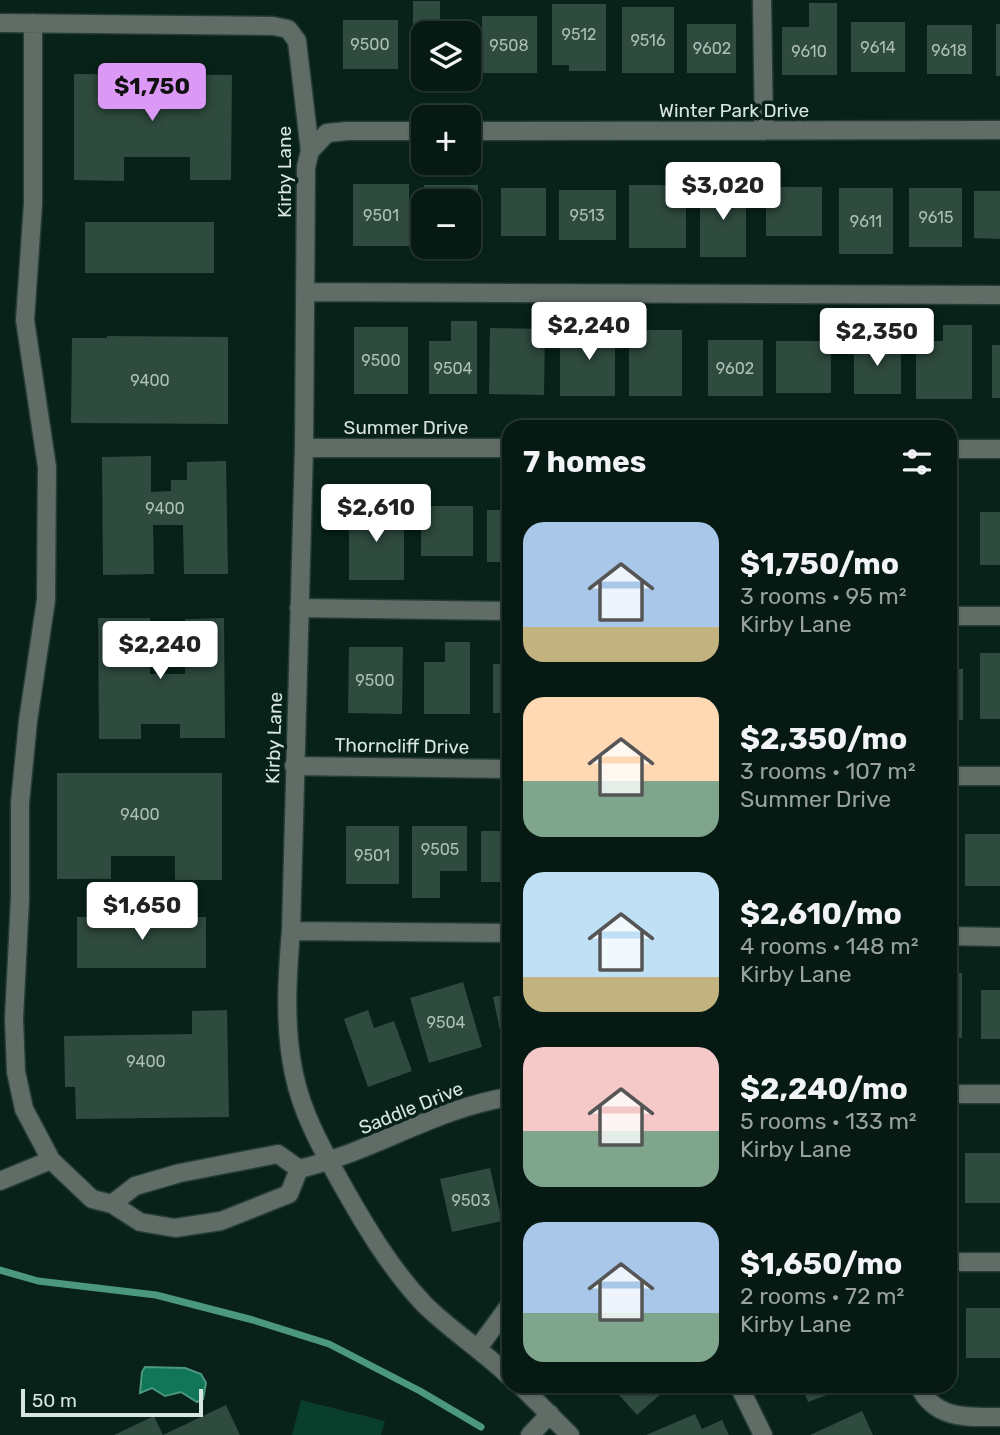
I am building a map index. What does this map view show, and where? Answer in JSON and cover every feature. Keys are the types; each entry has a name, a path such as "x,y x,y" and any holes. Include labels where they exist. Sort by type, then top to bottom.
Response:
{"street":[{"path":"762,0 764,131"},
{"path":"0,23 33,23 33,204 25,320 47,467 46,600 28,721 20,803 20,899 14,1018 16,1072 24,1108 51,1160 92,1199 112,1204 140,1222 175,1228 221,1221 289,1194 299,1169 278,1154 223,1163 180,1172 135,1186 112,1204"},
{"name":"Kirby Lane","path":"33,23 273,26 288,29 297,41 310,151 306,167 304,448 288,971 294,1074 315,1136 360,1217 396,1272 447,1326 502,1370"},
{"name":"Winter Park Drive","path":"481,131 1000,130"},
{"path":"310,151 327,134 347,131 411,131"},
{"path":"305,292 1000,295"},
{"name":"Summer Drive","path":"304,448 502,448"},
{"path":"957,449 1000,449"},
{"path":"299,608 502,611"},
{"path":"957,616 1000,616"},
{"name":"Thorncliff Drive","path":"294,766 502,769"},
{"path":"957,776 1000,776"},
{"path":"291,931 502,933"},
{"path":"957,936 1000,937"},
{"path":"957,1094 1000,1094"},
{"name":"Saddle Drive","path":"299,1169 330,1162 362,1150 438,1115 502,1098"},
{"path":"0,1181 51,1160"},
{"path":"957,1262 1000,1262"},
{"path":"478,1348 502,1316"},
{"path":"528,1393 570,1435"},
{"path":"742,1393 763,1435"},
{"path":"922,1393 925,1399 942,1411 965,1417 1000,1417"},
{"path":"530,1435 550,1414"}],"shaded area":[{"path":"145,1367 185,1368 201,1374 206,1383 203,1399 197,1402 181,1392 165,1396 152,1388 140,1393"},
{"path":"301,1400 385,1421 381,1435 292,1435"}],"building":[{"path":"413,1 440,1 440,20 461,20 461,21 413,21"},
{"path":"809,3 837,3 837,75 782,75 782,27 809,27"},
{"path":"552,4 606,4 606,71 569,71 569,65 552,65"},
{"path":"622,7 674,7 674,73 622,73"},
{"path":"482,16 537,16 537,73 482,73"},
{"path":"343,20 398,20 398,69 343,69"},
{"path":"851,22 905,22 905,72 851,72"},
{"path":"687,24 736,24 736,73 687,73"},
{"path":"996,24 1000,24 1000,76 996,76"},
{"path":"927,25 972,25 972,74 927,74"},
{"path":"74,74 232,75 231,180 190,180 190,157 124,157 124,181 74,180"},
{"path":"353,184 409,184 409,246 353,246"},
{"path":"424,185 478,185 478,189 424,189"},
{"path":"629,185 686,185 686,248 629,248"},
{"path":"700,187 746,187 746,257 700,257"},
{"path":"766,187 822,187 822,236 766,236"},
{"path":"501,188 546,188 546,236 501,236"},
{"path":"839,188 893,188 893,254 839,254"},
{"path":"909,188 962,188 962,247 909,247"},
{"path":"559,190 616,190 616,240 559,240"},
{"path":"974,191 1000,191 1000,239 974,238"},
{"path":"85,222 214,222 214,273 85,273"},
{"path":"451,321 477,321 477,394 429,394 429,341 451,341"},
{"path":"585,321 615,321 615,396 560,396 560,339 585,339"},
{"path":"943,325 972,325 972,399 916,399 916,341 943,341"},
{"path":"354,327 408,327 408,394 354,394"},
{"path":"490,328 545,329 544,395 489,394"},
{"path":"629,330 682,330 682,396 629,396"},
{"path":"228,337 228,424 71,423 72,338"},
{"path":"708,340 763,340 763,396 708,396"},
{"path":"776,341 831,341 831,393 776,393"},
{"path":"854,343 901,343 901,394 854,394"},
{"path":"992,345 1000,345 1000,398 992,398"},
{"path":"151,456 151,492 171,491 171,480 187,480 187,462 226,461 228,574 184,574 183,525 153,525 154,574 103,575 102,457"},
{"path":"421,506 473,506 473,556 421,556"},
{"path":"349,507 404,507 404,580 349,580"},
{"path":"487,510 502,510 502,562 487,562"},
{"path":"957,510 958,510 957,570"},
{"path":"980,512 1000,512 1000,565 980,565"},
{"path":"98,618 150,618 150,674 185,674 185,619 224,618 225,738 180,738 180,724 141,724 141,739 99,739"},
{"path":"445,642 470,642 470,714 424,714 424,662 445,662"},
{"path":"349,647 403,647 402,714 348,713"},
{"path":"980,653 1000,653 1000,719 980,719"},
{"path":"493,664 502,664 502,713 493,713"},
{"path":"957,669 963,669 963,720 957,720"},
{"path":"57,773 222,773 222,880 175,880 175,856 111,856 111,879 57,879"},
{"path":"346,826 399,826 399,884 346,884"},
{"path":"412,826 467,826 467,871 440,871 440,898 412,898"},
{"path":"481,831 502,831 502,882 481,882"},
{"path":"965,834 1000,834 1000,886 965,886"},
{"path":"77,917 206,917 206,968 77,968"},
{"path":"957,973 962,973 962,1038 957,1038"},
{"path":"463,982 482,1047 429,1063 410,998"},
{"path":"981,990 1000,990 1000,1039 981,1039"},
{"path":"502,995 502,1040 493,997"},
{"path":"227,1010 229,1117 76,1119 75,1087 65,1087 64,1036 192,1034 192,1011"},
{"path":"368,1010 374,1028 394,1021 412,1071 368,1087 344,1019"},
{"path":"965,1153 1000,1153 1000,1203 965,1203"},
{"path":"490,1168 502,1221 452,1232 440,1179"},
{"path":"966,1308 1000,1308 1000,1358 966,1358"},
{"path":"617,1393 662,1393 637,1415"},
{"path":"805,1393 832,1393 808,1402"},
{"path":"226,1405 240,1435 163,1435"},
{"path":"862,1411 873,1435 810,1435"},
{"path":"695,1414 702,1429 722,1420 729,1435 646,1435"},
{"path":"154,1416 163,1435 114,1435"}],"waterway":[{"path":"0,1270 38,1281 156,1295 253,1320 329,1344 420,1391 481,1427"}]}
